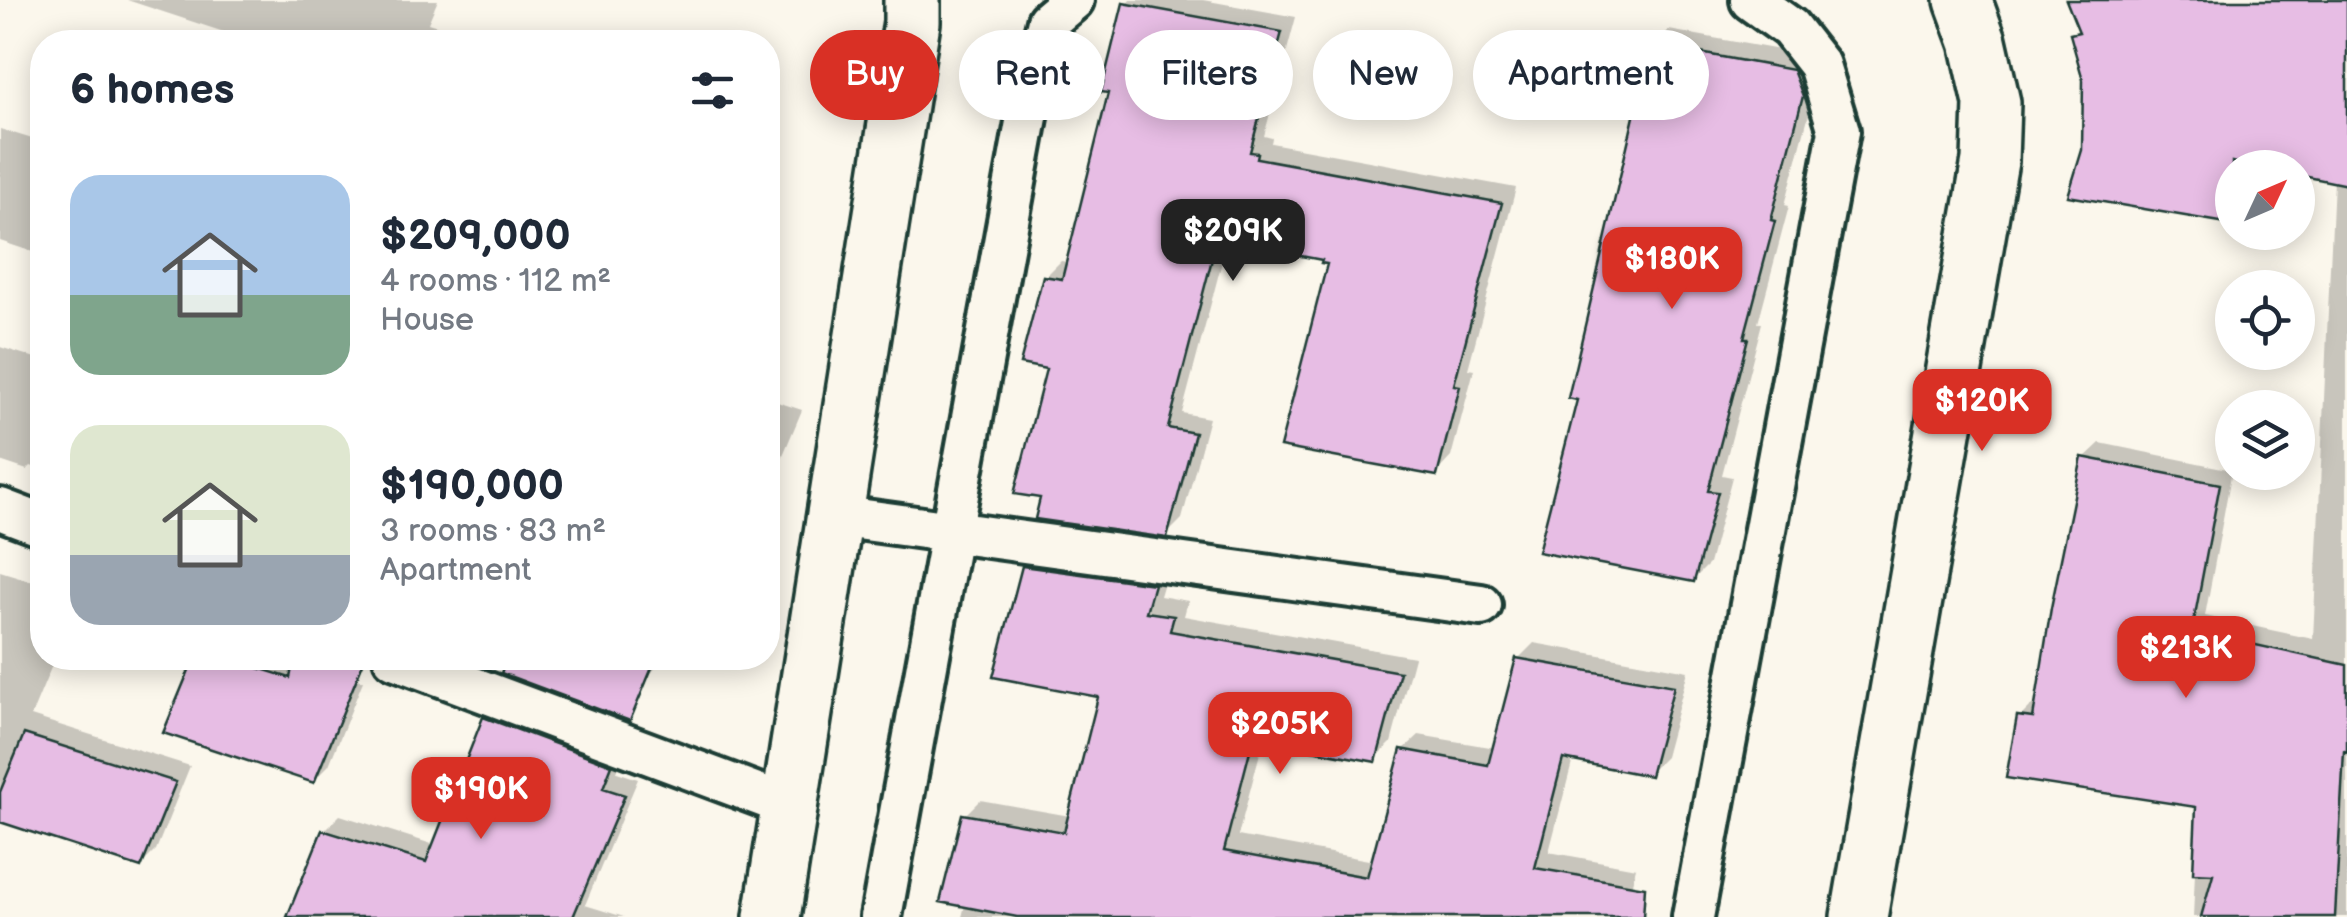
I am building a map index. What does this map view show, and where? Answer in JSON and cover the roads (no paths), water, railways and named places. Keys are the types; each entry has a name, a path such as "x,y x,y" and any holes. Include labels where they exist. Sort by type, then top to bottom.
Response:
{"street":[{"path":"772,917 912,22 912,0"},
{"path":"1859,917 1990,161 1992,104 1978,41 1963,0"}],"lane":[{"path":"880,917 1033,84 1048,21 1074,0"},
{"path":"1693,917 1839,131 1820,65 1790,28 1750,0"},
{"path":"0,509 30,520"},
{"path":"836,516 1481,604"},
{"path":"426,670 789,806"}]}
